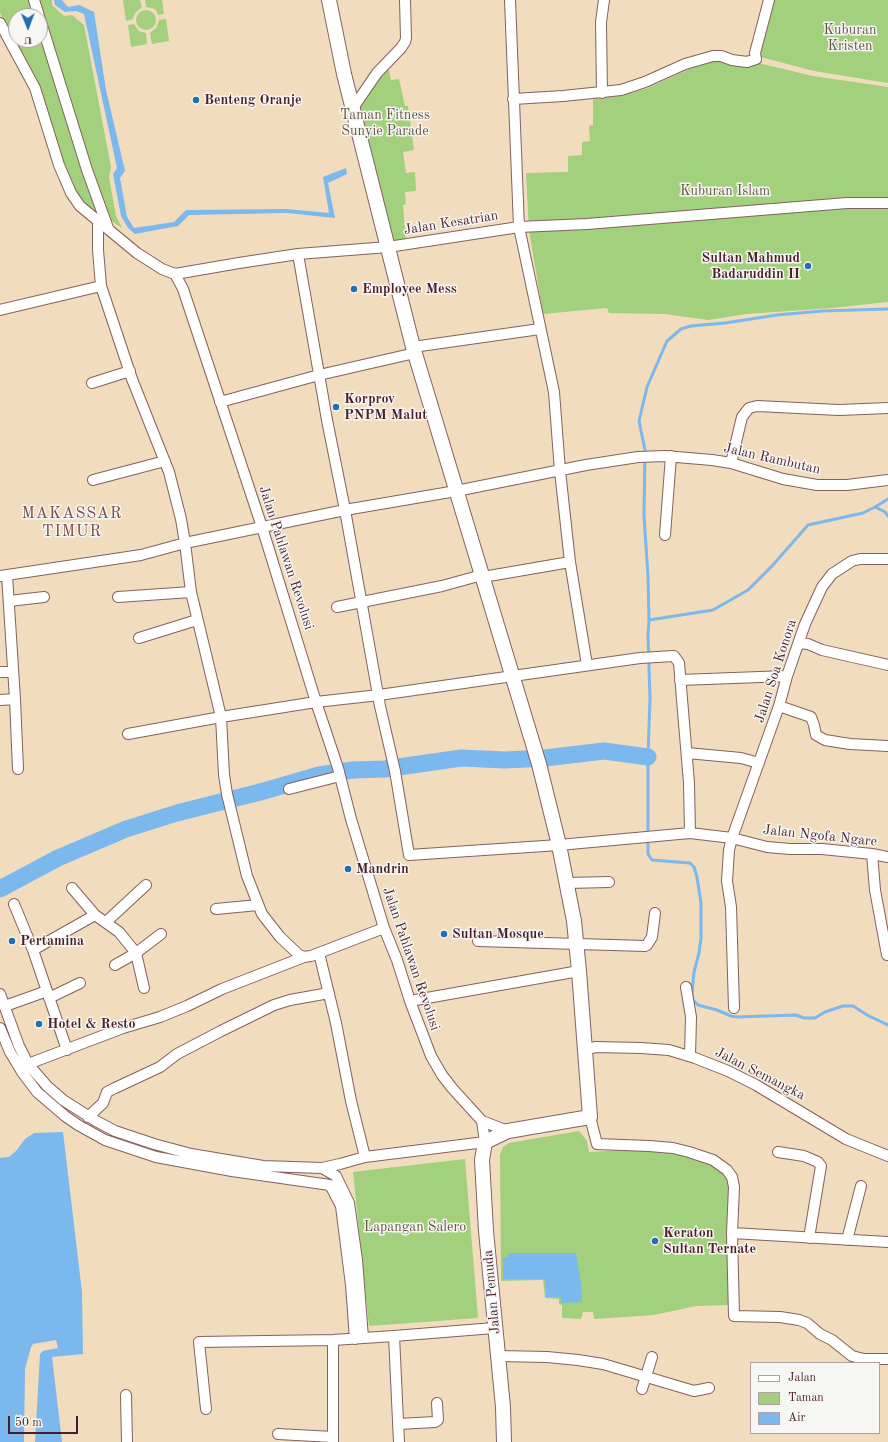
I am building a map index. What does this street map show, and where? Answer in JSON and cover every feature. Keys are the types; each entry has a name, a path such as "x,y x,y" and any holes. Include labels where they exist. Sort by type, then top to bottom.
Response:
{"highway":[{"path":"329,0 344,74 414,350 537,760 567,883 577,944 590,1117 508,1131 485,1142"},
{"name":"Jalan Pemuda","path":"485,1142 482,1168 494,1328 503,1407 504,1442"}],"street":[{"path":"353,108 377,73 405,42 405,0"},
{"path":"510,0 519,227 554,392 560,471 570,562 586,665"},
{"path":"602,93 601,22 604,0"},
{"path":"513,99 602,93 634,86 685,64 705,58 721,56 732,60 747,62 756,59 755,53 769,0"},
{"path":"0,23 35,88 64,180 71,194 80,206 108,229 152,262 175,274"},
{"path":"48,45 87,170 108,229"},
{"name":"Jalan Kesatrian","path":"175,274 298,254 388,247 519,227 587,224 847,203 888,204"},
{"path":"98,221 98,250 101,286 130,370 165,461 178,503 191,592 221,717 226,794 247,876 262,914 280,937 304,958"},
{"path":"298,254 332,449 346,510 380,706 394,768 409,855 558,845"},
{"name":"Jalan Pahlawan Revolusi","path":"175,274 189,304 208,367 262,527 339,772 351,820 384,928 397,960 410,1001 430,1056 452,1088 482,1121"},
{"path":"0,310 101,286"},
{"path":"220,402 414,350 540,329"},
{"path":"92,383 130,370"},
{"path":"731,463 742,418 749,408 757,406 839,410 888,408"},
{"path":"665,535 671,456"},
{"name":"Jalan Rambutan","path":"4,576 141,555 185,543 346,510 456,491 586,465 638,457 671,456 712,460 731,463 802,483 830,486 888,480"},
{"path":"93,480 165,461"},
{"name":"Jalan Soa Konora","path":"734,1008 731,907 727,881 728,850 780,706 787,676 818,594 832,574 852,561 860,558 888,559"},
{"path":"337,606 442,586 483,576 570,562"},
{"path":"4,576 13,672 18,770"},
{"path":"118,597 191,592"},
{"path":"6,599 44,598"},
{"path":"139,638 197,620"},
{"path":"799,643 808,644 822,650 888,665"},
{"path":"128,734 316,702 379,695 640,658 674,656 679,663 687,753 690,833"},
{"path":"0,672 13,672"},
{"path":"680,680 787,676"},
{"path":"0,700 15,700"},
{"path":"780,706 811,717 816,735 825,740 850,744 888,746"},
{"path":"687,753 741,758 759,763"},
{"path":"289,789 339,772"},
{"name":"Jalan Ngofa Ngare","path":"558,845 690,833 732,838 767,847 822,849 888,857"},
{"path":"872,854 875,890 887,955"},
{"path":"567,883 609,882"},
{"path":"106,922 146,885"},
{"path":"72,888 95,915 119,932 136,953 144,988"},
{"path":"14,904 33,950 67,1050"},
{"path":"216,909 258,905"},
{"path":"478,941 645,946 652,937 655,913"},
{"path":"33,950 95,915"},
{"path":"28,1064 124,1028 160,1017 222,989 384,928"},
{"path":"115,964 136,953 161,934"},
{"path":"319,953 329,993 351,1101 365,1157"},
{"path":"410,1001 579,971"},
{"path":"5,1006 80,983"},
{"path":"686,987 691,1017 690,1056"},
{"path":"77,1124 103,1103 107,1092 160,1067 177,1054 221,1031 274,1005 290,1000 329,993"},
{"path":"0,994 19,1046 28,1064 47,1086 86,1116 115,1131 191,1154 263,1166 322,1168 365,1157 485,1142 482,1121 508,1131"},
{"path":"0,1028 9,1049 22,1072 38,1092 65,1116 105,1140 156,1157 232,1170 333,1181"},
{"path":"9,1049 19,1046"},
{"name":"Jalan Semangka","path":"586,1049 596,1047 641,1048 669,1050 690,1056 728,1071 756,1085 846,1139 888,1156"},
{"path":"590,1117 597,1144 673,1148 700,1155 720,1164 727,1170 732,1177 734,1194 732,1233 734,1316 780,1316 799,1320 807,1323 852,1356 864,1359 888,1359"},
{"path":"778,1152 804,1156 818,1162 821,1166 809,1238"},
{"path":"333,1181 340,1164"},
{"path":"322,1168 333,1181 342,1206 350,1284 359,1338"},
{"path":"847,1240 861,1186"},
{"path":"732,1233 888,1242"},
{"path":"206,1409 199,1342 333,1340 494,1328"},
{"path":"394,1336 399,1442"},
{"path":"278,1434 333,1439 333,1340"},
{"path":"498,1356 546,1357 578,1360 603,1364 694,1391 709,1388"},
{"path":"642,1389 652,1357"},
{"path":"126,1395 127,1442"},
{"path":"398,1424 435,1422 438,1420 437,1403"}],"green space":[{"path":"0,0 52,0 52,5 64,16 72,15 84,25 111,167 109,177 116,216 122,228 80,200 63,165 39,87 18,48 48,48 48,8 8,8 8,28 0,13"},
{"path":"123,0 140,0 142,7 135,13 133,19 126,21"},
{"path":"145,0 162,0 164,14 158,15 156,10 146,7"},
{"name":"Kuburan Kristen","path":"774,0 888,0 888,83 814,71 760,57"},
{"path":"146,10 153,13 156,20 153,27 146,30 139,27 136,20 139,13"},
{"path":"166,19 169,41 152,44 150,33 157,27 159,20"},
{"path":"134,24 139,31 146,33 147,44 131,47 128,25"},
{"name":"Kuburan Islam","path":"718,59 748,67 754,62 813,76 888,87 888,302 832,308 746,314 708,320 665,314 609,313 607,308 543,314 529,230 526,173 568,172 568,156 582,155 582,142 590,141 589,126 593,125 593,99 628,94 648,88 698,65"},
{"name":"Taman Fitness Sunyie Parade","path":"388,65 391,80 399,79 405,106 408,106 414,150 403,152 406,173 415,172 416,191 405,192 406,204 403,205 406,243 393,245 356,112"},
{"path":"579,1131 587,1141 589,1152 623,1150 657,1151 700,1159 724,1172 729,1180 731,1199 728,1305 696,1306 654,1315 594,1319 593,1312 583,1312 581,1319 562,1318 562,1305 559,1304 559,1299 545,1298 543,1280 501,1281 500,1155 503,1147 509,1143"},
{"name":"Lapangan Salero","path":"465,1159 478,1318 369,1326 353,1172"}],"water":[{"path":"54,0 62,0 68,7 79,5 94,12 106,90 125,171 120,178 127,217 134,228 174,222 186,210 286,209 329,213 323,177 346,168 347,174 328,183 335,218 287,213 189,215 178,226 135,234 128,228 121,216 113,174 117,168 84,14 76,11 65,12 55,5"},
{"path":"63,1132 82,1292 83,1354 52,1357 62,1442 0,1442 0,1158 9,1157 16,1151 25,1139 34,1133"},
{"path":"509,1253 576,1253 582,1302 561,1303 561,1297 546,1297 545,1279 503,1279 503,1258 508,1257"}],"pier":[{"path":"56,1340 58,1348 43,1351 40,1354 35,1442 24,1442 25,1369 31,1347 33,1344"}],"waterway":[{"path":"888,309 822,311 777,315 725,323 691,326 681,329 667,341 647,387 639,421 645,450 644,516 649,620 648,636 650,698 648,757 648,854 652,860 690,863 694,867 701,903 701,938 694,972 692,993 693,1000 698,1005 737,1017 796,1015 804,1018 815,1018 825,1012 843,1006 853,1006 888,1025"},
{"path":"875,507 888,499"},
{"path":"649,620 713,610 748,590 772,566 808,525 863,513 875,507 885,512 888,516"},
{"path":"0,889 58,858 126,829 177,813 264,791 319,775 353,770 385,769 461,758 505,760 545,758 604,751 648,757"}],"place":[{"name":"Benteng Oranje","path":"196,100"},
{"name":"Sultan Mahmud Badaruddin II","path":"808,266"},
{"name":"Employee Mess","path":"354,289"},
{"name":"Korprov PNPM Malut","path":"336,407"},
{"name":"Mandrin","path":"348,869"},
{"name":"Sultan Mosque","path":"444,934"},
{"name":"Pertamina","path":"12,941"},
{"name":"Hotel & Resto","path":"39,1024"},
{"name":"Keraton Sultan Ternate","path":"655,1241"}],"district":[{"name":"MAKASSAR TIMUR","path":"72,523"}]}
